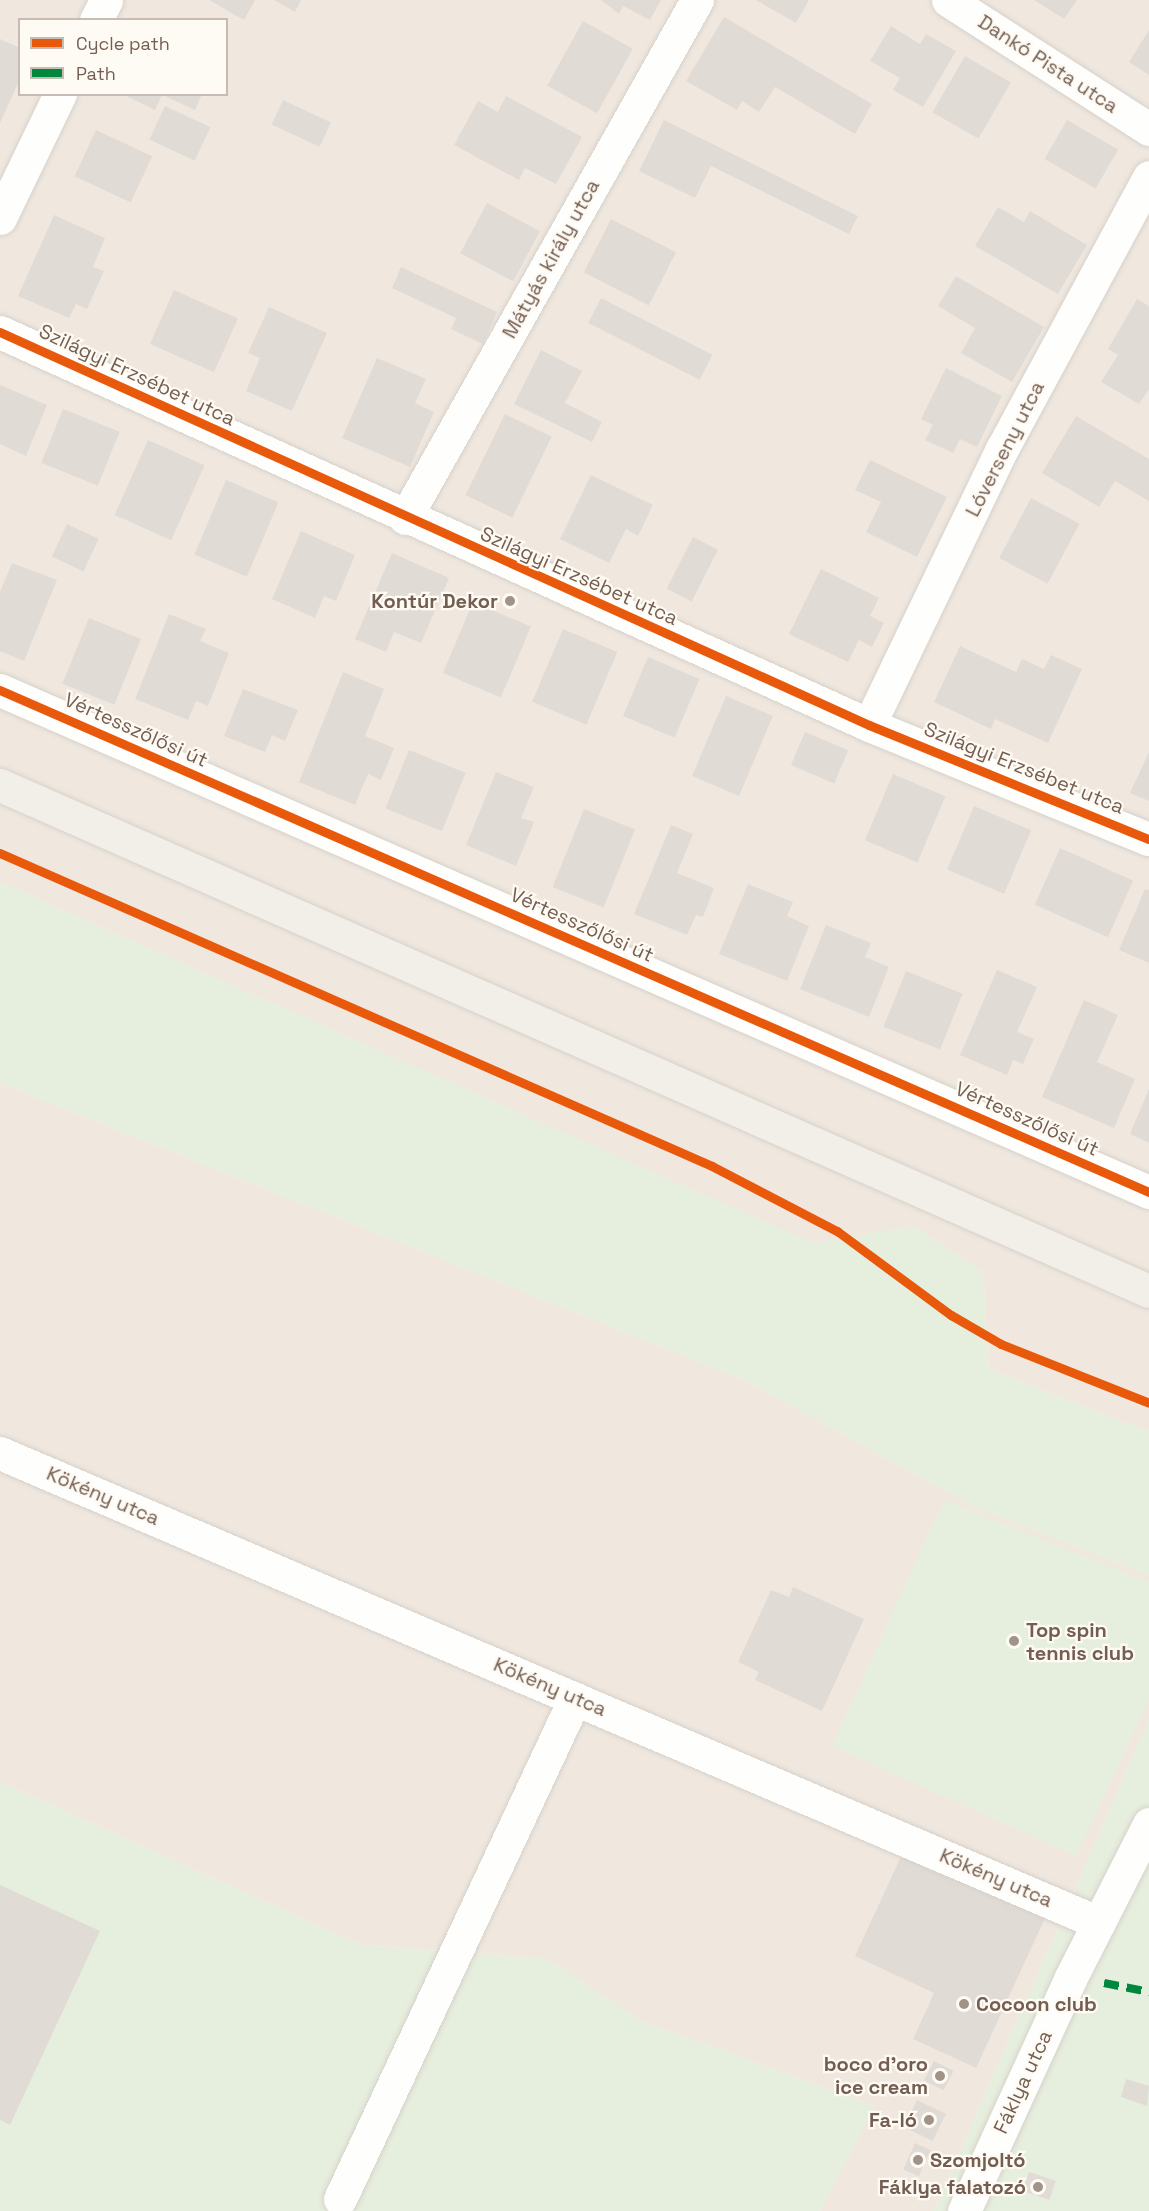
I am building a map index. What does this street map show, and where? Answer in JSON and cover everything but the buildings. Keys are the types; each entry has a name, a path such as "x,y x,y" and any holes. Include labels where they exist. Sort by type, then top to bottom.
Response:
{"main road":[{"path":"0,784 1149,1291"}],"street":[{"path":"97,18 106,0"},
{"name":"Mátyás király utca","path":"405,518 697,0"},
{"name":"Dankó Pista utca","path":"948,0 1149,129"},
{"path":"0,218 59,96"},
{"name":"Lóverseny utca","path":"869,725 1002,449 1149,177"},
{"name":"Szilágyi Erzsébet utca","path":"0,332 405,518 869,725 1149,838"},
{"name":"Vértesszőlősi út","path":"0,690 1149,1192"},
{"name":"Kökény utca","path":"0,1453 1099,1923"},
{"path":"340,2199 575,1698"},
{"name":"Fáklya utca","path":"964,2211 1099,1923 1149,1824"}],"shaded area":[{"path":"0,0 1149,0 1149,1432 989,1369 983,1272 913,1226 813,1244 0,882"},
{"path":"0,1083 743,1379 973,1506 1149,1575 1149,1720 934,2211 820,2211 874,2106 641,2021 547,1959 361,1945 0,1782"}],"green space":[{"path":"0,882 813,1243 913,1226 983,1272 989,1369 1149,1432 1149,1575 973,1506 743,1379 0,1083"},
{"name":"Top spin tennis club","path":"944,1500 1149,1582 1149,1700 1076,1856 832,1746"},
{"path":"1149,1720 1149,2211 934,2211"},
{"path":"0,1782 361,1945 547,1959 641,2021 874,2106 820,2211 0,2211"}],"marked path":[{"path":"1104,1983 1149,1992"}],"cycle path":[{"path":"0,332 869,725 1149,839"},
{"path":"0,690 1149,1192"},
{"path":"0,853 712,1166 837,1231 951,1315 1001,1344 1149,1403"}],"place":[{"name":"Kontúr Dekor","path":"510,601"},
{"name":"Top spin tennis club","path":"1014,1641"},
{"name":"Cocoon club","path":"964,2004"},
{"name":"boco d'oro ice cream","path":"940,2076"},
{"name":"Fa-ló","path":"929,2120"},
{"name":"Szomjoltó","path":"918,2160"},
{"name":"Fáklya falatozó","path":"1038,2187"}]}
